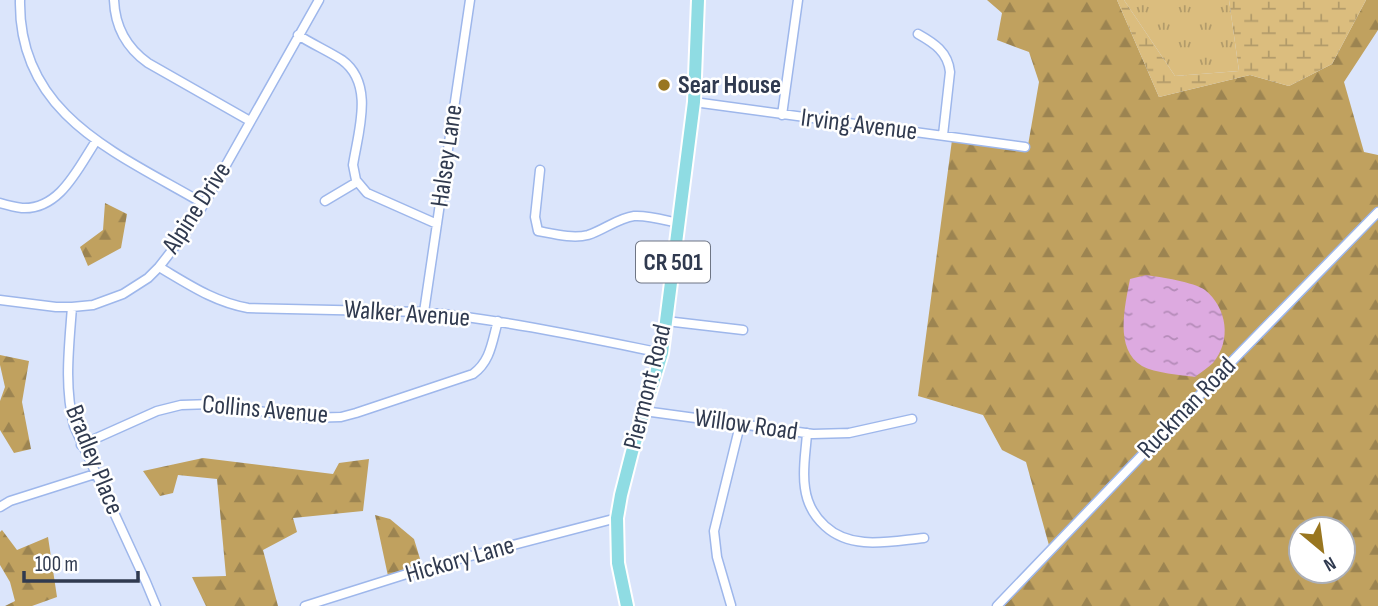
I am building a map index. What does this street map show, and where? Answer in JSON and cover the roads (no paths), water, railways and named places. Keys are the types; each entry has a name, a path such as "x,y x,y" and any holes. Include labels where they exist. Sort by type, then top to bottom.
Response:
{"main road":[{"name":"Piermont Road","path":"627,606 618,563 617,518 621,495 662,353 694,103 698,0"}],"street":[{"path":"20,0 20,20 25,44 40,83 59,109 96,141 204,204"},
{"path":"114,0 119,27 131,48 140,57 250,121"},
{"name":"Alpine Drive","path":"0,300 72,307 93,305 136,287 159,267 204,204 319,0"},
{"name":"Halsey Lane","path":"424,312 470,0"},
{"path":"782,115 798,0"},
{"path":"918,34 943,52 949,62 943,135"},
{"path":"298,36 342,60 359,82 362,105 353,165 358,183 367,193 437,224"},
{"name":"Irving Avenue","path":"694,103 1025,147"},
{"path":"0,203 29,208 49,201 64,189 96,141"},
{"path":"540,170 535,217 538,231 588,235 626,218 637,216 678,223"},
{"path":"325,201 358,183"},
{"name":"Ruckman Road","path":"997,606 1378,212"},
{"name":"Walker Avenue","path":"159,267 211,297 248,308 424,312 498,321 662,353"},
{"name":"Bradley Place","path":"72,307 67,393 74,426 156,606"},
{"name":"Collins Avenue","path":"81,445 157,411 181,405 213,404 305,418 356,413 473,374 489,356 498,321"},
{"path":"666,321 743,330"},
{"name":"Willow Road","path":"644,411 807,433 849,433 912,419"},
{"path":"731,605 717,557 714,531 740,425"},
{"path":"807,433 805,489 812,510 829,529 850,540 861,542 924,538"},
{"path":"0,507 10,501 95,474"},
{"name":"Hickory Lane","path":"305,606 432,566 617,518"}],"water":[{"path":"1146,275 1200,287 1218,306 1224,325 1223,344 1213,363 1195,377 1142,366 1128,349 1124,326 1130,279"}],"place":[{"name":"Sear House","path":"664,85"}]}
